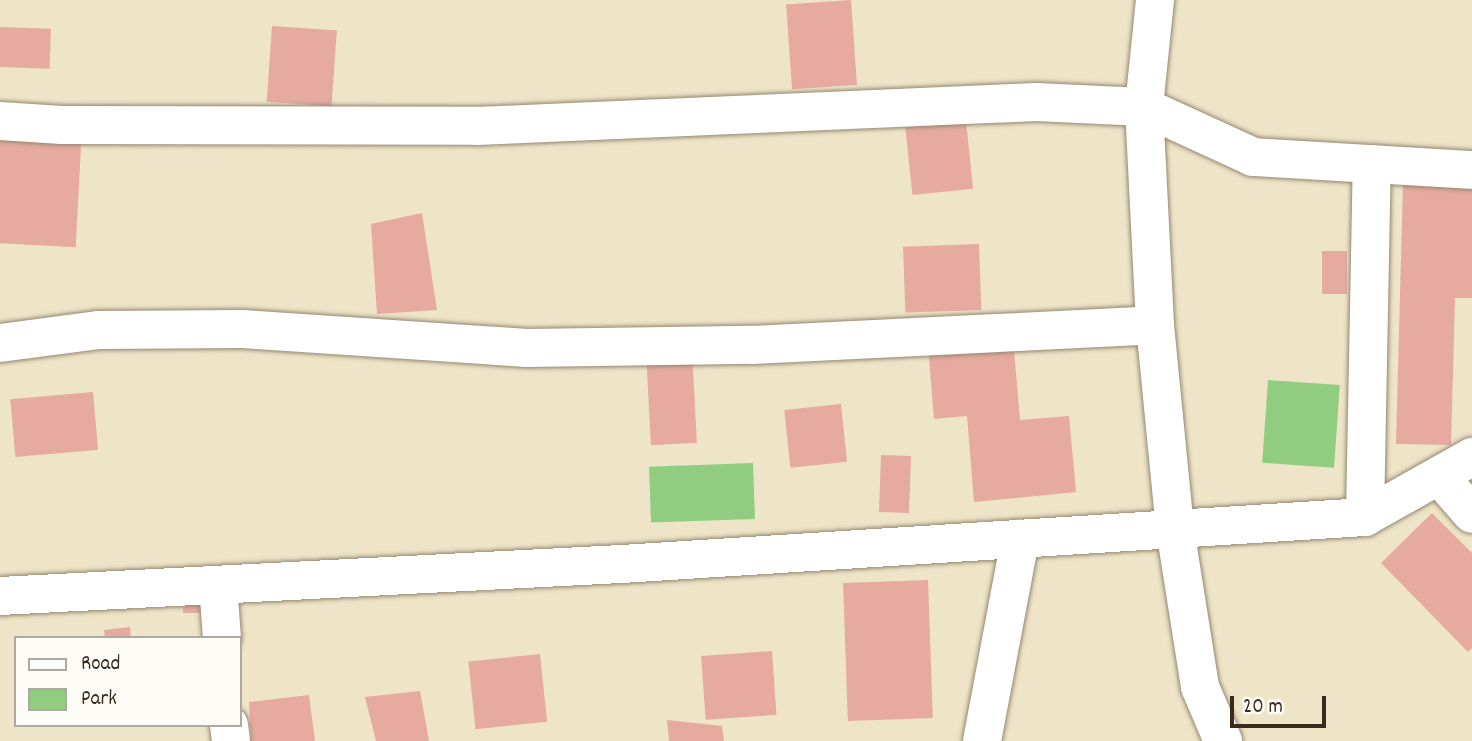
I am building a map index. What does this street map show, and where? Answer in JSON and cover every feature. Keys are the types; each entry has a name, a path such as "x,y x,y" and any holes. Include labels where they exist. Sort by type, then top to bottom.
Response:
{"street":[{"path":"1155,0 1144,107 1155,325 1175,529 1200,687 1223,741"},
{"path":"0,121 62,125 477,126 1037,102 1144,107 1253,157 1472,170"},
{"path":"1366,517 1372,164"},
{"path":"0,343 99,330 242,329 527,348 752,345 1155,325"},
{"path":"0,596 1366,517 1472,457"},
{"path":"1438,476 1472,514"},
{"path":"982,741 1020,538"},
{"path":"218,585 222,636"}],"green space":[{"path":"1268,380 1340,385 1334,468 1262,463"},
{"path":"753,463 755,519 651,523 649,467"}],"building":[{"path":"851,0 857,85 792,89 786,5"},
{"path":"272,26 337,31 332,106 267,102"},
{"path":"0,27 51,29 50,69 0,67"},
{"path":"966,121 973,189 912,195 905,127"},
{"path":"0,125 82,129 76,247 0,243"},
{"path":"1403,184 1472,185 1472,298 1455,298 1451,445 1396,444"},
{"path":"422,213 437,310 377,314 371,224"},
{"path":"979,244 981,310 905,313 903,247"},
{"path":"1322,251 1347,251 1347,294 1322,294"},
{"path":"1013,338 1020,420 1069,416 1076,492 974,502 967,416 934,419 928,346"},
{"path":"692,350 697,443 651,445 646,352"},
{"path":"93,392 98,450 15,457 10,399"},
{"path":"841,404 847,462 790,468 784,410"},
{"path":"881,455 911,456 909,513 879,512"},
{"path":"1432,513 1472,553 1472,648 1468,652 1381,563"},
{"path":"928,580 933,718 848,721 843,583"},
{"path":"183,595 207,595 207,613 183,613"},
{"path":"130,627 131,636 105,636 104,630"},
{"path":"772,651 776,715 706,720 701,656"},
{"path":"540,654 547,722 476,729 468,662"},
{"path":"420,691 429,741 376,741 365,697"},
{"path":"309,695 315,741 251,741 249,702"},
{"path":"667,720 722,726 724,741 669,741"}]}
